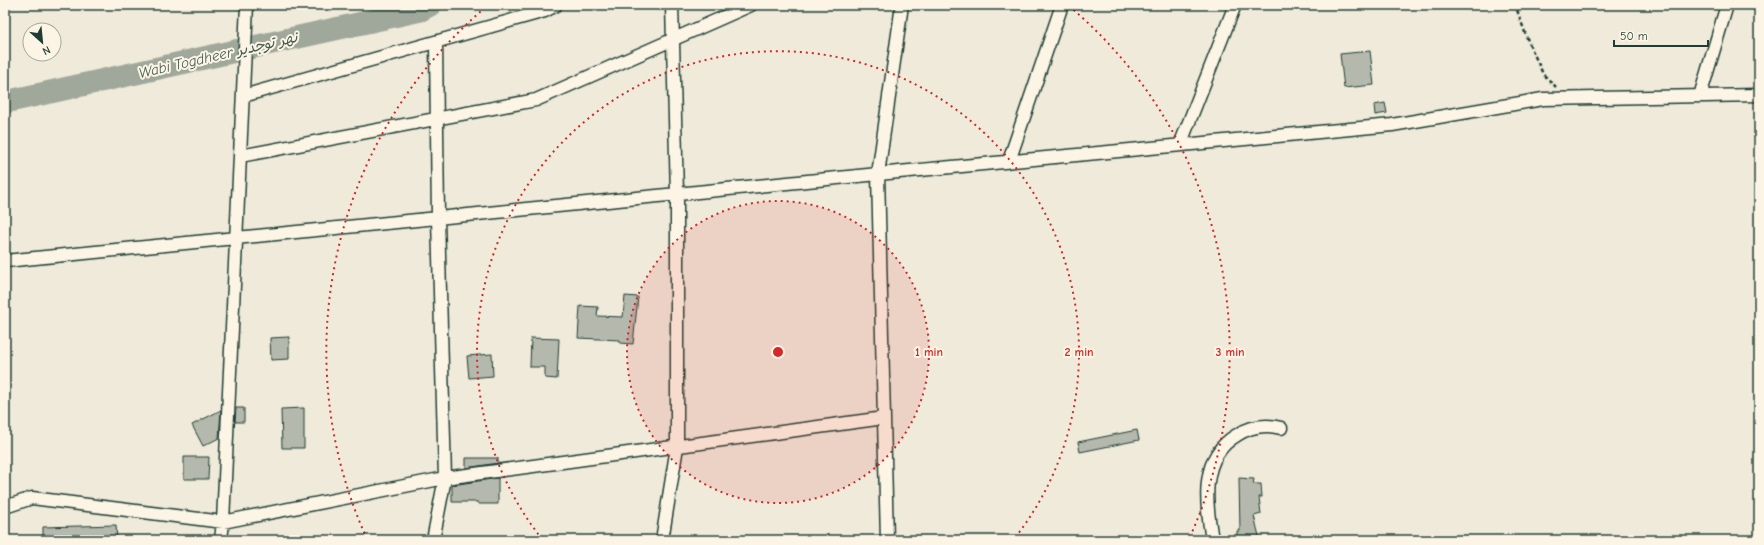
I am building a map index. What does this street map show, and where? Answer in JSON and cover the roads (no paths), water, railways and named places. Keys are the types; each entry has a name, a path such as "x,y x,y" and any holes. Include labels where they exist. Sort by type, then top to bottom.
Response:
{"street":[{"path":"220,540 223,522 247,5"},
{"path":"243,96 545,11 556,5"},
{"path":"662,540 677,447 677,194 672,5"},
{"path":"240,156 536,100 751,5"},
{"path":"887,540 878,174 902,5"},
{"path":"1009,161 1062,5"},
{"path":"1180,145 1235,5"},
{"path":"1700,96 1727,5"},
{"path":"433,540 445,478 438,218 436,42"},
{"path":"5,262 1009,161 1392,125 1543,99 1759,95"},
{"path":"5,507 32,498 223,522 445,478 884,418"},
{"path":"1212,540 1207,491 1212,463 1217,452 1228,440 1243,431 1256,427 1271,426 1281,428"}],"waterway":[{"name":"Wabi Togdheer نهر توجدير","path":"5,102 421,10 430,5"}]}
